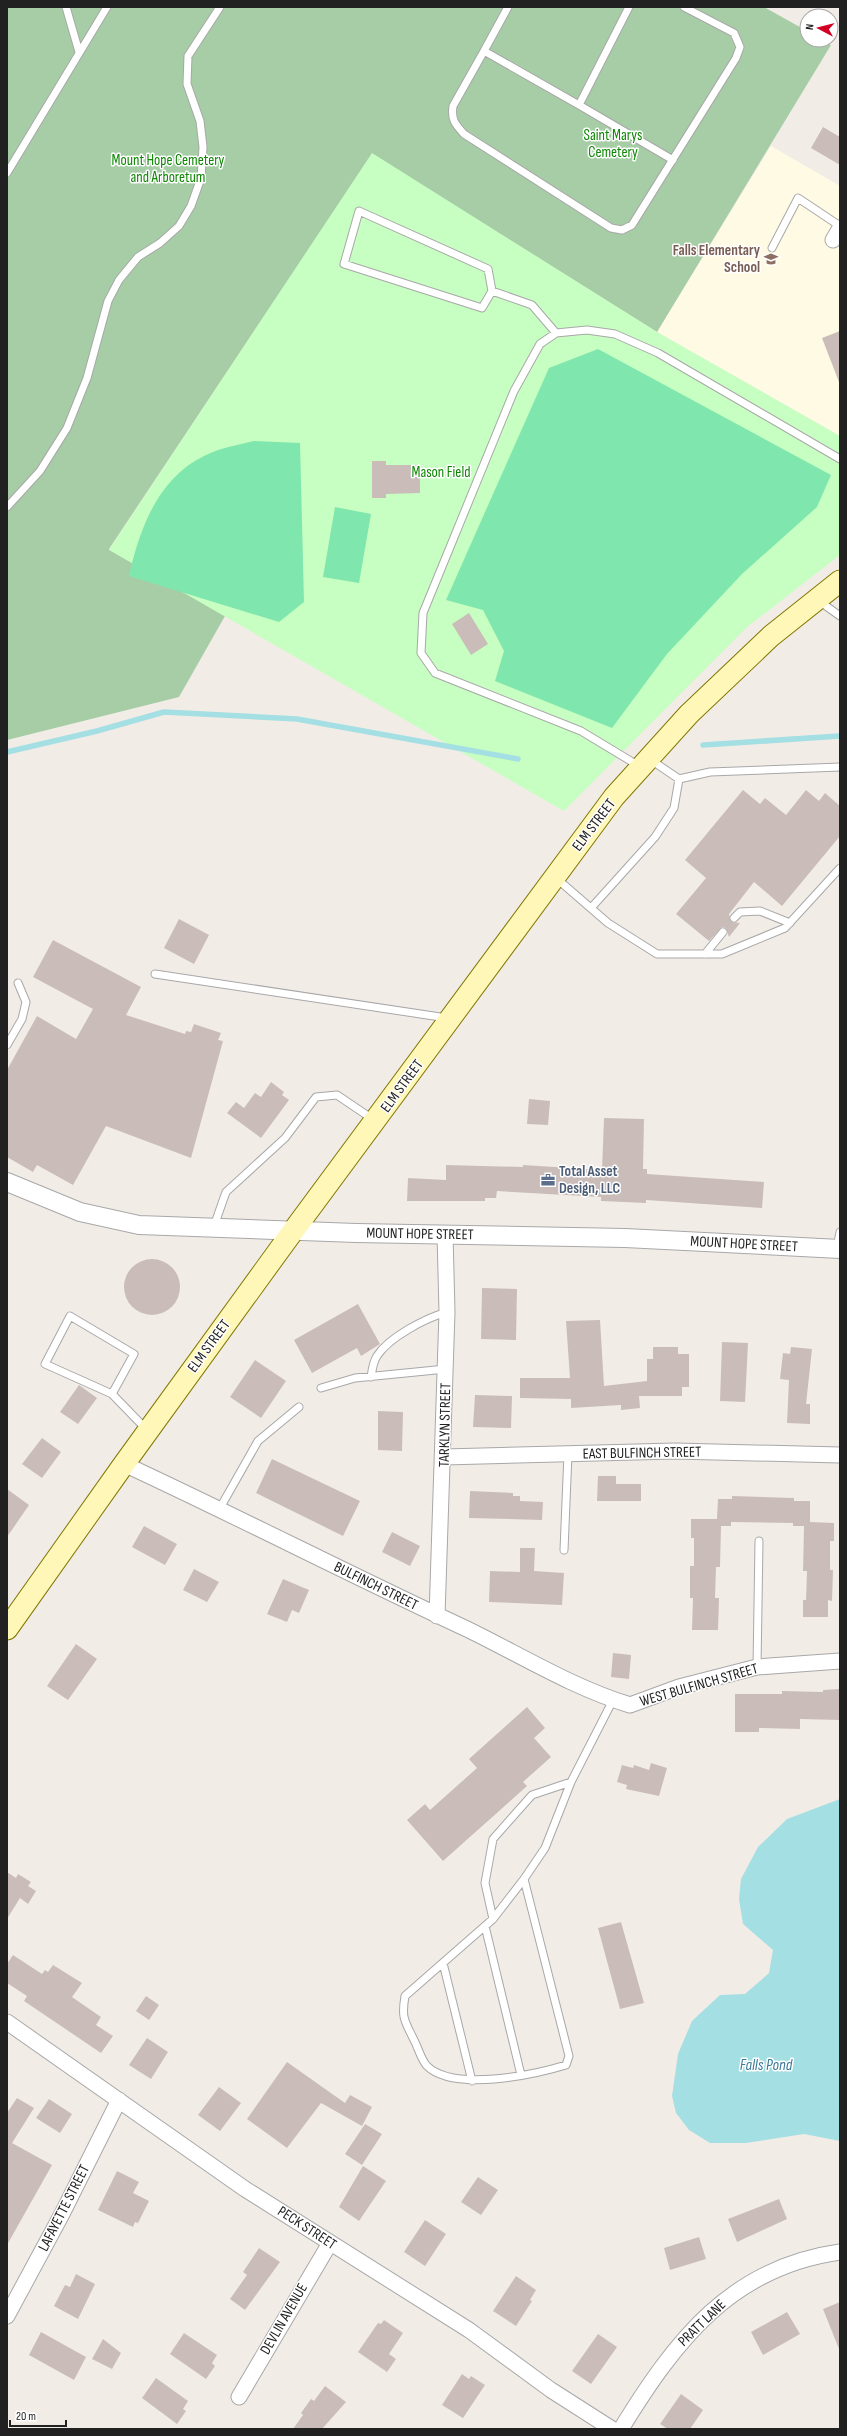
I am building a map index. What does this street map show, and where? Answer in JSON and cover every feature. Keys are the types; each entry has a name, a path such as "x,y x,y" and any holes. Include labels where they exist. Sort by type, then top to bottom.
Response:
{"main road":[{"name":"ELM STREET","path":"10,1619 614,798 688,714 771,636 840,581"}],"street":[{"name":"MOUNT HOPE STREET","path":"7,1182 80,1212 139,1225 294,1231 839,1243"},
{"name":"TARKLYN STREET","path":"437,1616 444,1457 446,1369 447,1312 445,1234"},
{"name":"EAST BULFINCH STREET","path":"444,1457 692,1451 840,1455"},
{"name":"BULFINCH STREET","path":"124,1464 220,1508 437,1616 613,1700 630,1705"},
{"name":"WEST BULFINCH STREET","path":"630,1705 679,1687 757,1667 840,1660"},
{"name":"PECK STREET","path":"7,2022 245,2189 469,2330 551,2390 612,2429"},
{"name":"LAFAYETTE STREET","path":"7,2316 62,2214 119,2100"},
{"name":"DEVLIN AVENUE","path":"239,2397 330,2243"},
{"name":"PRATT LANE","path":"621,2429 651,2380 684,2338 719,2303 764,2275 814,2255 840,2252"}],"lane":[{"path":"66,7 79,52"},
{"path":"7,174 107,7"},
{"path":"7,507 40,471 67,428 87,378 108,300 119,280 138,257 160,243 179,226 191,206 201,178 203,147 200,121 187,84 188,56 220,7"},
{"path":"508,7 453,106 453,122 464,134 611,228 622,230 632,225 736,58 740,47 734,33 684,7"},
{"path":"579,105 629,7"},
{"path":"484,51 673,160"},
{"path":"772,248 798,198 838,231"},
{"path":"359,211 488,269 492,291 482,308 344,264 359,211"},
{"path":"492,291 532,305 556,333"},
{"path":"840,459 658,352 615,334 587,330 556,333 540,344 514,391 423,612 421,654 435,673 581,731 679,779 710,772 840,767"},
{"path":"817,599 840,616"},
{"path":"591,908 655,837 674,808 679,779"},
{"path":"555,877 608,923 657,954 722,954 785,928 840,868"},
{"path":"734,918 740,912 760,911 790,923"},
{"path":"705,954 723,932"},
{"path":"155,974 451,1018"},
{"path":"7,1045 22,1019 26,1002 18,983"},
{"path":"213,1228 226,1192 285,1138 316,1097 337,1095 376,1122"},
{"path":"371,1377 377,1356 386,1346 426,1320 447,1312"},
{"path":"112,1394 134,1354 70,1316 45,1364 112,1394 148,1431"},
{"path":"321,1388 354,1378 446,1369"},
{"path":"220,1508 258,1441 299,1407"},
{"path":"564,1550 568,1454"},
{"path":"757,1667 758,1541"},
{"path":"524,1879 569,2056 566,2065 542,2072 472,2081 450,2078 427,2066 402,2013 405,1996 493,1919 524,1879 545,1848 571,1782 613,1700"},
{"path":"493,1919 485,1883 493,1839 532,1795 571,1782"},
{"path":"485,1926 521,2075"},
{"path":"443,1963 472,2081"}],"shaded area":[{"name":"Falls Elementary School","path":"771,146 840,186 840,436 657,332"}],"green space":[{"name":"Mount Hope Cemetery and Arboretum","path":"7,7 764,7 799,27 799,48 829,48 657,332 372,154 109,549 225,616 179,697 7,740"},
{"name":"Mason Field","path":"372,153 657,332 840,436 840,555 747,627 564,811 109,550"},
{"path":"598,349 831,475 817,507 742,574 667,654 612,728 495,681 504,651 483,610 446,600 549,368"},
{"path":"254,441 300,443 304,602 279,622 129,576 138,541 145,524 153,507 174,478 188,466 210,453"},
{"path":"335,507 371,514 359,583 323,577"}],"water":[{"name":"Falls Pond","path":"840,1799 840,2141 804,2134 746,2143 710,2143 689,2130 676,2113 672,2096 678,2054 692,2021 720,1995 745,1994 769,1973 773,1950 743,1924 739,1899 741,1879 758,1847 787,1819"}],"building":[{"path":"823,127 840,137 840,165 811,148"},
{"path":"840,331 840,381 839,382 822,338"},
{"path":"372,461 386,461 386,465 420,465 420,493 386,494 386,498 372,498"},
{"path":"469,613 488,644 471,655 452,624"},
{"path":"743,790 760,804 765,798 786,815 806,790 819,801 825,793 840,806 840,836 782,906 754,882 729,914 731,922 740,923 729,937 726,928 722,927 709,941 676,914 706,878 685,860"},
{"path":"179,919 209,935 194,964 164,948"},
{"path":"53,940 141,987 126,1015 185,1034 186,1031 191,1032 194,1024 221,1033 218,1040 223,1041 191,1158 106,1126 73,1185 37,1165 33,1172 7,1157 7,1070 37,1016 76,1039 93,1009 33,977"},
{"path":"271,1082 284,1092 282,1095 289,1100 261,1138 227,1113 236,1102 244,1108 255,1093 261,1097"},
{"path":"529,1099 550,1101 548,1125 527,1124"},
{"path":"604,1118 644,1119 643,1169 647,1169 647,1174 764,1182 762,1208 646,1200 646,1203 601,1201 601,1197 497,1191 496,1198 485,1198 485,1201 407,1201 408,1178 446,1180 446,1165 523,1167 523,1165 602,1170"},
{"path":"146,1259 158,1259 168,1263 176,1271 180,1281 180,1293 176,1303 168,1311 158,1315 146,1315 136,1311 128,1303 124,1293 124,1281 128,1271 136,1263"},
{"path":"482,1288 517,1289 516,1340 481,1339"},
{"path":"358,1304 380,1344 361,1356 357,1348 312,1373 294,1340"},
{"path":"600,1320 604,1386 647,1381 647,1359 653,1359 653,1347 678,1347 678,1354 689,1354 689,1387 682,1387 682,1396 639,1396 640,1408 621,1410 621,1405 571,1408 571,1399 520,1398 520,1378 570,1378 566,1321"},
{"path":"722,1342 748,1343 745,1402 720,1401"},
{"path":"791,1347 812,1349 806,1404 810,1404 810,1424 787,1423 789,1380 780,1379 783,1353 790,1354"},
{"path":"255,1360 286,1381 261,1418 230,1397"},
{"path":"79,1385 97,1398 78,1424 60,1412"},
{"path":"475,1395 512,1396 511,1428 473,1427"},
{"path":"378,1411 403,1412 402,1451 378,1450"},
{"path":"42,1438 61,1452 42,1478 22,1464"},
{"path":"272,1459 360,1501 343,1536 256,1493"},
{"path":"598,1476 616,1476 616,1484 641,1484 641,1501 597,1501"},
{"path":"7,1489 29,1505 7,1537"},
{"path":"470,1491 513,1493 513,1496 520,1496 520,1501 543,1502 542,1520 469,1518"},
{"path":"732,1496 794,1498 794,1501 810,1501 810,1522 834,1523 834,1541 830,1541 830,1570 833,1570 832,1601 828,1600 828,1617 803,1617 803,1600 806,1600 807,1571 803,1571 804,1526 793,1526 793,1523 731,1522 731,1526 721,1526 720,1567 716,1567 715,1598 719,1598 718,1630 692,1630 693,1598 690,1598 690,1566 694,1566 694,1538 691,1538 691,1519 717,1519 718,1499 732,1499"},
{"path":"144,1526 177,1544 165,1565 132,1547"},
{"path":"392,1532 420,1546 410,1566 382,1552"},
{"path":"520,1548 535,1548 534,1571 564,1573 562,1605 489,1602 490,1571 520,1572"},
{"path":"194,1569 219,1582 207,1602 183,1590"},
{"path":"283,1579 309,1590 299,1613 292,1610 287,1622 267,1614"},
{"path":"76,1644 97,1659 68,1700 47,1686"},
{"path":"613,1653 631,1655 629,1679 611,1677"},
{"path":"840,1689 840,1720 800,1719 800,1729 759,1728 759,1732 735,1732 735,1694 782,1694 782,1691 823,1692 823,1690"},
{"path":"527,1707 545,1728 534,1738 551,1757 523,1782 527,1786 443,1861 407,1820 425,1804 430,1810 477,1768 469,1759"},
{"path":"651,1763 667,1768 659,1796 626,1789 627,1785 617,1782 622,1765 633,1768 634,1765 649,1770"},
{"path":"7,1872 16,1878 18,1874 31,1882 28,1886 36,1891 28,1904 20,1898 7,1919"},
{"path":"621,1922 644,2003 620,2009 598,1928"},
{"path":"13,1955 42,1974 45,1970 48,1972 53,1965 82,1983 72,1997 101,2017 96,2025 113,2036 101,2053 24,2001 27,1996 7,1983 7,1964"},
{"path":"146,1996 159,2005 149,2020 136,2011"},
{"path":"147,2038 168,2052 151,2079 129,2065"},
{"path":"287,2062 345,2103 350,2095 372,2107 362,2126 321,2103 287,2148 247,2119"},
{"path":"219,2087 241,2103 220,2131 198,2115"},
{"path":"17,2098 34,2108 12,2143 52,2165 7,2245 7,2113"},
{"path":"49,2099 72,2114 60,2133 36,2118"},
{"path":"365,2124 382,2134 362,2165 345,2154"},
{"path":"363,2166 386,2181 359,2221 339,2207"},
{"path":"117,2171 139,2182 133,2193 149,2201 138,2223 135,2222 133,2227 98,2210"},
{"path":"478,2177 498,2190 481,2215 461,2202"},
{"path":"779,2199 787,2219 737,2242 728,2219"},
{"path":"425,2220 446,2234 425,2266 404,2252"},
{"path":"699,2237 706,2259 670,2270 664,2248"},
{"path":"259,2248 280,2262 245,2310 230,2299 247,2275 243,2272"},
{"path":"76,2274 95,2284 78,2319 54,2306 65,2285 70,2287"},
{"path":"516,2276 536,2290 530,2300 532,2301 516,2326 493,2311"},
{"path":"840,2302 840,2348 839,2349 823,2309"},
{"path":"787,2312 800,2334 763,2355 751,2332"},
{"path":"384,2320 403,2333 389,2354 396,2359 387,2372 358,2352 378,2323 381,2324"},
{"path":"41,2332 86,2357 74,2380 29,2355"},
{"path":"184,2333 217,2355 212,2363 215,2366 206,2379 170,2354"},
{"path":"598,2334 617,2347 591,2384 572,2371"},
{"path":"103,2339 121,2353 112,2369 92,2359"},
{"path":"462,2374 469,2379 471,2376 485,2385 463,2418 442,2405"},
{"path":"156,2378 188,2401 183,2409 186,2411 177,2424 142,2398"},
{"path":"325,2386 346,2402 322,2429 293,2429 303,2415 301,2413 311,2399 314,2401"},
{"path":"681,2394 703,2410 690,2429 668,2429 660,2424"}],"waterway":[{"path":"7,752 97,731 164,712 297,719 518,759"},
{"path":"703,745 840,736"}],"place":[{"name":"Falls Elementary School","path":"771,259"},
{"name":"Total Asset Design, LLC","path":"548,1180"}],"park label":[{"name":"Saint Marys Cemetery","path":"613,144"}]}
